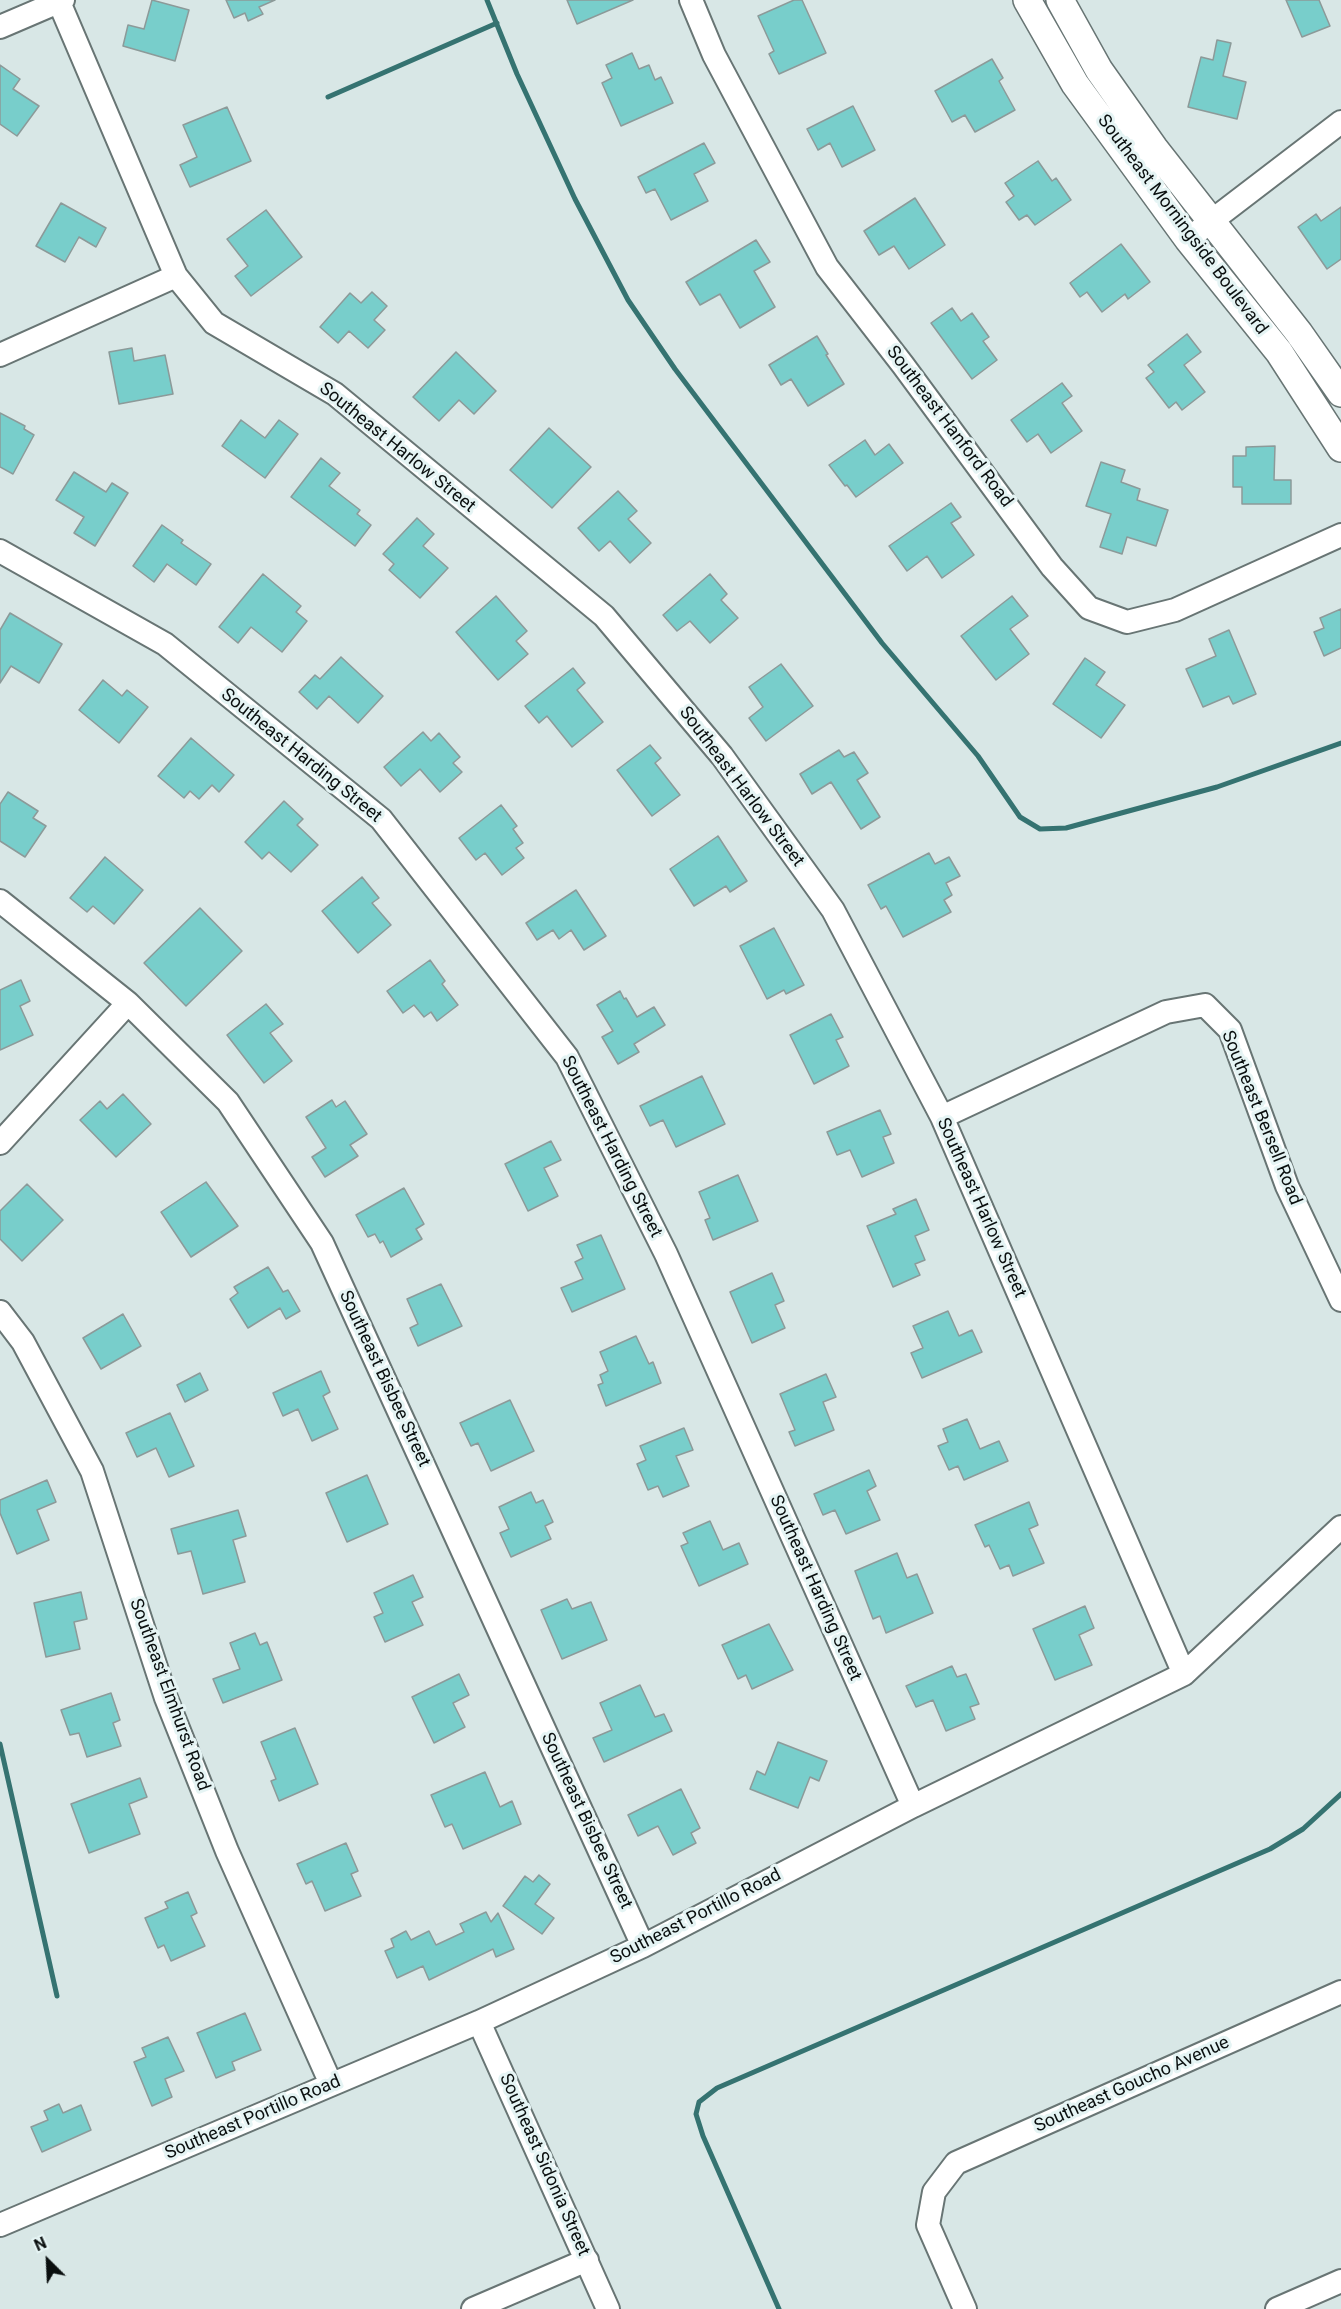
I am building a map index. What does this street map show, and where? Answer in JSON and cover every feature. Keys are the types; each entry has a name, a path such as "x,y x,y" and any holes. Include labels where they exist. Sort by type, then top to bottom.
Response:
{"street":[{"name":"Southeast Hanford Road","path":"691,0 714,55 827,267 903,365 1052,567 1089,608 1127,622 1174,610 1341,535"},
{"name":"Southeast Morningside Boulevard","path":"1027,0 1075,84 1188,239 1278,352 1341,448"},
{"name":"Southeast Morningside Boulevard","path":"1060,0 1099,70 1154,148 1299,333 1341,393"},
{"path":"0,27 61,1"},
{"name":"Southeast Harlow Street","path":"61,1 176,276 214,322 335,394 604,616 722,756 832,909 942,1117 1184,1674"},
{"path":"1188,239 1341,122"},
{"path":"0,355 176,276"},
{"name":"Southeast Harding Street","path":"0,551 165,644 381,819 567,1057 666,1254 913,1806"},
{"name":"Southeast Bisbee Street","path":"0,902 128,1002 228,1102 322,1243 643,1946"},
{"path":"0,1143 128,1002"},
{"name":"Southeast Bersell Road","path":"942,1117 1166,1012 1204,1005 1230,1030 1287,1186 1341,1300"},
{"name":"Southeast Elmhurst Road","path":"0,1312 23,1342 92,1471 166,1698 227,1851 331,2084"},
{"name":"Southeast Portillo Road","path":"0,2225 479,2022 643,1946 913,1806 1184,1674 1341,1527"},
{"name":"Southeast Goucho Avenue","path":"965,2309 928,2225 934,2192 956,2163 1341,1992"},
{"name":"Southeast Sidonia Street","path":"479,2022 608,2309"},
{"path":"473,2309 587,2260"},
{"path":"1277,2309 1341,2281"}],"building":[{"path":"152,0 189,10 175,61 123,46 128,25 144,29"},
{"path":"226,0 275,0 259,7 263,14 248,21 245,13 234,18"},
{"path":"567,0 633,0 577,24"},
{"path":"794,0 802,0 826,53 779,74 769,54 774,51 758,16"},
{"path":"1286,0 1319,0 1330,26 1302,37"},
{"path":"1217,40 1231,43 1223,76 1246,82 1237,119 1188,107 1201,57 1213,60"},
{"path":"632,53 639,69 649,65 655,80 661,77 673,103 621,126 602,83 612,78 606,65"},
{"path":"992,59 1003,78 999,81 1015,110 975,132 965,115 952,122 935,91"},
{"path":"0,65 20,79 13,89 39,106 17,136 0,124"},
{"path":"853,106 875,150 842,167 830,143 818,150 807,129"},
{"path":"227,107 251,161 190,187 180,165 197,157 183,125"},
{"path":"704,143 715,163 694,174 708,201 671,220 655,189 646,193 638,177"},
{"path":"1038,161 1052,181 1056,178 1071,200 1035,225 1027,215 1019,220 1006,202 1014,196 1005,183"},
{"path":"915,198 945,245 909,269 894,246 879,255 864,231"},
{"path":"61,203 106,228 96,247 79,237 65,262 36,246"},
{"path":"1341,207 1341,259 1327,269 1298,227 1316,214 1321,221"},
{"path":"266,210 302,257 251,296 235,276 248,266 227,239"},
{"path":"756,240 770,262 754,271 775,307 740,328 720,294 700,305 686,282"},
{"path":"1121,244 1150,282 1128,299 1125,294 1102,312 1087,292 1080,297 1070,283"},
{"path":"372,292 387,306 374,320 385,330 368,348 349,331 338,343 320,327 350,293 361,303"},
{"path":"952,308 961,321 972,313 989,337 983,341 997,360 972,379 931,323"},
{"path":"1187,334 1201,352 1184,365 1205,392 1182,410 1176,402 1169,408 1146,378 1154,372 1148,365"},
{"path":"817,336 844,384 808,406 791,379 781,385 769,365"},
{"path":"132,348 134,361 165,355 173,394 119,404 109,352"},
{"path":"456,352 496,391 474,414 459,400 439,421 413,397"},
{"path":"1062,383 1072,396 1062,403 1082,431 1051,453 1038,434 1027,442 1011,420"},
{"path":"0,413 25,426 24,429 34,435 13,474 0,467"},
{"path":"241,420 265,438 279,420 298,434 265,478 222,446"},
{"path":"549,428 591,467 552,508 510,470"},
{"path":"865,440 875,455 889,444 903,463 856,497 829,465"},
{"path":"1275,446 1274,480 1291,480 1291,504 1242,504 1242,487 1233,487 1233,456 1246,456 1246,447"},
{"path":"321,458 340,473 329,486 360,510 357,514 371,525 355,546 291,497"},
{"path":"1101,462 1125,470 1121,482 1140,489 1137,500 1168,510 1156,546 1127,537 1122,554 1100,547 1111,514 1086,506"},
{"path":"74,472 106,492 112,483 128,493 95,546 74,533 84,517 56,500"},
{"path":"618,491 637,511 628,519 651,543 630,563 610,541 599,551 578,528"},
{"path":"951,503 961,517 951,523 974,555 942,578 927,556 907,571 889,546"},
{"path":"417,518 434,534 423,546 448,568 420,598 389,570 394,564 383,554"},
{"path":"162,525 183,540 181,543 211,564 196,585 167,564 154,582 133,566"},
{"path":"263,574 301,606 296,612 307,621 282,652 251,627 238,643 219,627"},
{"path":"710,574 727,594 721,600 738,618 710,643 690,621 677,631 663,615"},
{"path":"496,596 527,631 516,641 528,654 498,680 456,632"},
{"path":"1012,596 1028,616 1010,629 1029,654 996,680 961,636"},
{"path":"1341,609 1341,648 1324,656 1314,632 1324,628 1320,618"},
{"path":"10,613 62,644 39,683 11,666 0,683 0,630"},
{"path":"1229,630 1256,694 1233,704 1229,696 1203,707 1186,669 1216,656 1209,639"},
{"path":"341,657 383,696 358,723 329,696 317,709 299,692 315,675 320,679"},
{"path":"1085,658 1105,672 1096,685 1125,705 1101,738 1053,704"},
{"path":"781,664 813,706 766,741 749,718 763,707 749,687"},
{"path":"573,668 585,683 577,690 603,722 572,747 547,716 539,723 525,706"},
{"path":"103,680 122,696 127,690 148,707 119,743 79,710"},
{"path":"423,732 431,741 439,733 460,757 453,763 462,772 440,792 420,769 401,786 384,767"},
{"path":"191,738 234,775 219,792 212,785 199,799 190,791 184,798 158,776"},
{"path":"650,745 661,758 655,763 680,795 652,816 617,770"},
{"path":"839,750 844,757 854,752 868,773 857,780 880,817 861,829 831,782 812,794 800,774"},
{"path":"8,792 38,811 33,818 46,826 25,857 0,841 0,804"},
{"path":"284,801 303,819 297,825 318,845 291,872 269,852 262,859 245,842"},
{"path":"501,805 517,826 513,829 523,843 516,848 524,858 502,875 485,853 476,860 459,838"},
{"path":"718,836 747,881 730,892 726,886 694,906 670,869"},
{"path":"929,853 935,864 949,857 960,876 946,883 952,895 944,900 951,912 903,937 886,906 881,909 868,885"},
{"path":"105,857 143,890 114,924 93,906 87,912 70,898"},
{"path":"362,877 379,898 372,903 391,925 358,953 322,911"},
{"path":"576,890 606,936 584,950 571,930 559,939 553,930 537,940 526,923"},
{"path":"200,908 242,951 186,1006 144,963"},
{"path":"774,928 804,985 786,994 784,990 767,999 740,946"},
{"path":"430,960 445,981 442,984 458,1005 437,1021 431,1012 424,1017 414,1005 403,1013 387,991"},
{"path":"21,980 30,1001 20,1006 33,1035 0,1050 0,990"},
{"path":"620,991 637,1017 654,1007 665,1025 634,1044 639,1052 618,1064 602,1037 613,1031 597,1005"},
{"path":"266,1004 283,1024 270,1033 292,1061 264,1083 227,1035"},
{"path":"831,1014 843,1037 836,1040 849,1066 814,1084 790,1035"},
{"path":"702,1076 725,1124 676,1147 663,1120 650,1126 640,1106"},
{"path":"123,1094 151,1124 116,1157 80,1120 100,1101 107,1109"},
{"path":"332,1100 336,1107 345,1101 367,1134 350,1145 358,1156 325,1177 312,1157 326,1148 306,1117"},
{"path":"880,1110 891,1134 883,1137 894,1163 862,1177 850,1150 837,1155 827,1132"},
{"path":"551,1141 561,1160 544,1168 558,1196 528,1211 505,1164"},
{"path":"738,1175 758,1221 713,1240 705,1220 710,1218 699,1192"},
{"path":"206,1182 238,1226 191,1257 161,1212"},
{"path":"27,1184 63,1220 22,1261 0,1239 0,1211"},
{"path":"404,1188 424,1224 416,1229 422,1239 391,1257 383,1241 380,1243 375,1234 368,1237 356,1215"},
{"path":"916,1199 929,1230 915,1236 925,1260 915,1264 920,1275 893,1287 867,1226 896,1214 893,1209"},
{"path":"601,1235 625,1289 572,1312 561,1288 583,1279 575,1262 583,1258 577,1245"},
{"path":"268,1267 283,1292 288,1290 300,1311 286,1319 280,1308 248,1328 230,1299 238,1293 234,1287"},
{"path":"772,1273 784,1301 775,1305 785,1328 752,1343 730,1292"},
{"path":"441,1284 462,1326 418,1346 410,1328 418,1324 407,1299"},
{"path":"948,1311 959,1336 972,1330 982,1352 922,1378 911,1353 923,1348 913,1326"},
{"path":"123,1314 141,1346 101,1369 83,1338"},
{"path":"636,1336 649,1364 653,1362 661,1383 606,1406 598,1385 603,1383 600,1375 608,1371 600,1352"},
{"path":"321,1371 330,1392 323,1396 338,1429 312,1441 298,1409 283,1416 273,1393"},
{"path":"200,1373 208,1390 185,1402 177,1385"},
{"path":"826,1374 836,1397 823,1402 834,1430 795,1446 789,1432 795,1430 780,1394"},
{"path":"510,1400 534,1451 491,1471 478,1443 471,1446 460,1423"},
{"path":"170,1413 194,1466 169,1477 156,1448 137,1457 126,1433"},
{"path":"967,1419 980,1449 999,1441 1008,1461 964,1480 958,1466 949,1470 938,1446 948,1442 943,1429"},
{"path":"684,1428 693,1450 676,1456 689,1486 663,1497 658,1486 648,1490 637,1464 646,1460 640,1446"},
{"path":"869,1470 876,1486 867,1491 880,1520 846,1534 835,1510 823,1515 814,1494"},
{"path":"367,1475 388,1524 347,1542 326,1493"},
{"path":"47,1480 56,1502 37,1510 49,1540 17,1554 0,1513 0,1500"},
{"path":"531,1492 536,1503 543,1500 553,1522 545,1526 551,1539 511,1557 500,1533 509,1529 499,1507"},
{"path":"1029,1502 1038,1525 1029,1529 1044,1563 1013,1576 1009,1565 1000,1569 989,1545 985,1547 975,1525"},
{"path":"238,1510 246,1536 233,1540 245,1582 203,1594 191,1551 178,1554 171,1529"},
{"path":"710,1521 723,1550 739,1543 748,1564 699,1586 681,1546 688,1543 683,1533"},
{"path":"897,1553 907,1578 917,1574 933,1613 886,1633 880,1616 873,1619 855,1571"},
{"path":"413,1575 423,1597 412,1602 423,1625 385,1642 374,1617 383,1613 374,1593"},
{"path":"81,1592 87,1619 74,1622 80,1649 46,1657 34,1603"},
{"path":"567,1599 572,1609 591,1602 607,1640 562,1659 541,1610"},
{"path":"1085,1606 1094,1628 1079,1635 1092,1665 1055,1680 1033,1629"},
{"path":"769,1624 793,1670 752,1689 746,1675 738,1679 722,1645"},
{"path":"255,1633 260,1645 267,1642 282,1680 223,1703 213,1679 240,1669 230,1643"},
{"path":"952,1666 957,1677 966,1674 979,1704 970,1707 975,1719 946,1731 933,1700 916,1707 906,1686"},
{"path":"459,1674 469,1695 453,1703 465,1727 434,1743 412,1697"},
{"path":"640,1685 655,1717 664,1714 672,1731 604,1762 593,1738 612,1730 600,1703"},
{"path":"111,1693 120,1720 113,1723 121,1746 87,1757 79,1733 70,1735 61,1710"},
{"path":"295,1728 318,1784 279,1801 271,1781 276,1779 261,1742"},
{"path":"778,1742 827,1761 819,1781 810,1777 798,1808 750,1789 757,1771 765,1775"},
{"path":"485,1772 500,1807 512,1801 521,1824 463,1849 452,1824 445,1827 431,1795"},
{"path":"140,1778 147,1797 129,1804 140,1834 89,1853 71,1804"},
{"path":"681,1789 700,1828 691,1833 696,1843 673,1855 658,1826 638,1836 628,1815"},
{"path":"346,1843 358,1871 351,1874 361,1896 325,1911 312,1881 306,1884 297,1864"},
{"path":"539,1875 550,1884 535,1904 554,1918 542,1934 503,1906 525,1876 533,1882"},
{"path":"188,1892 197,1913 191,1916 205,1946 171,1961 164,1945 158,1948 145,1918 168,1908 165,1902"},
{"path":"486,1912 491,1922 498,1913 514,1949 496,1957 493,1949 429,1980 423,1966 397,1978 385,1951 394,1947 391,1939 406,1931 411,1940 429,1931 436,1945 464,1932 460,1924"},
{"path":"245,2013 261,2050 232,2062 235,2070 216,2078 197,2033"},
{"path":"168,2037 184,2071 165,2079 172,2097 152,2106 134,2062 146,2057 142,2048"},
{"path":"59,2104 63,2113 81,2105 91,2130 42,2152 31,2127 48,2120 44,2111"}],"waterway":[{"path":"487,0 517,74 575,199 628,300 675,369 882,643 978,756 1020,817 1040,829 1066,828 1217,787 1341,743"},
{"path":"328,97 497,23"},
{"path":"0,1744 57,1996"},
{"path":"779,2309 703,2136 696,2114 699,2102 717,2088 1270,1849 1303,1829 1341,1794"}]}
